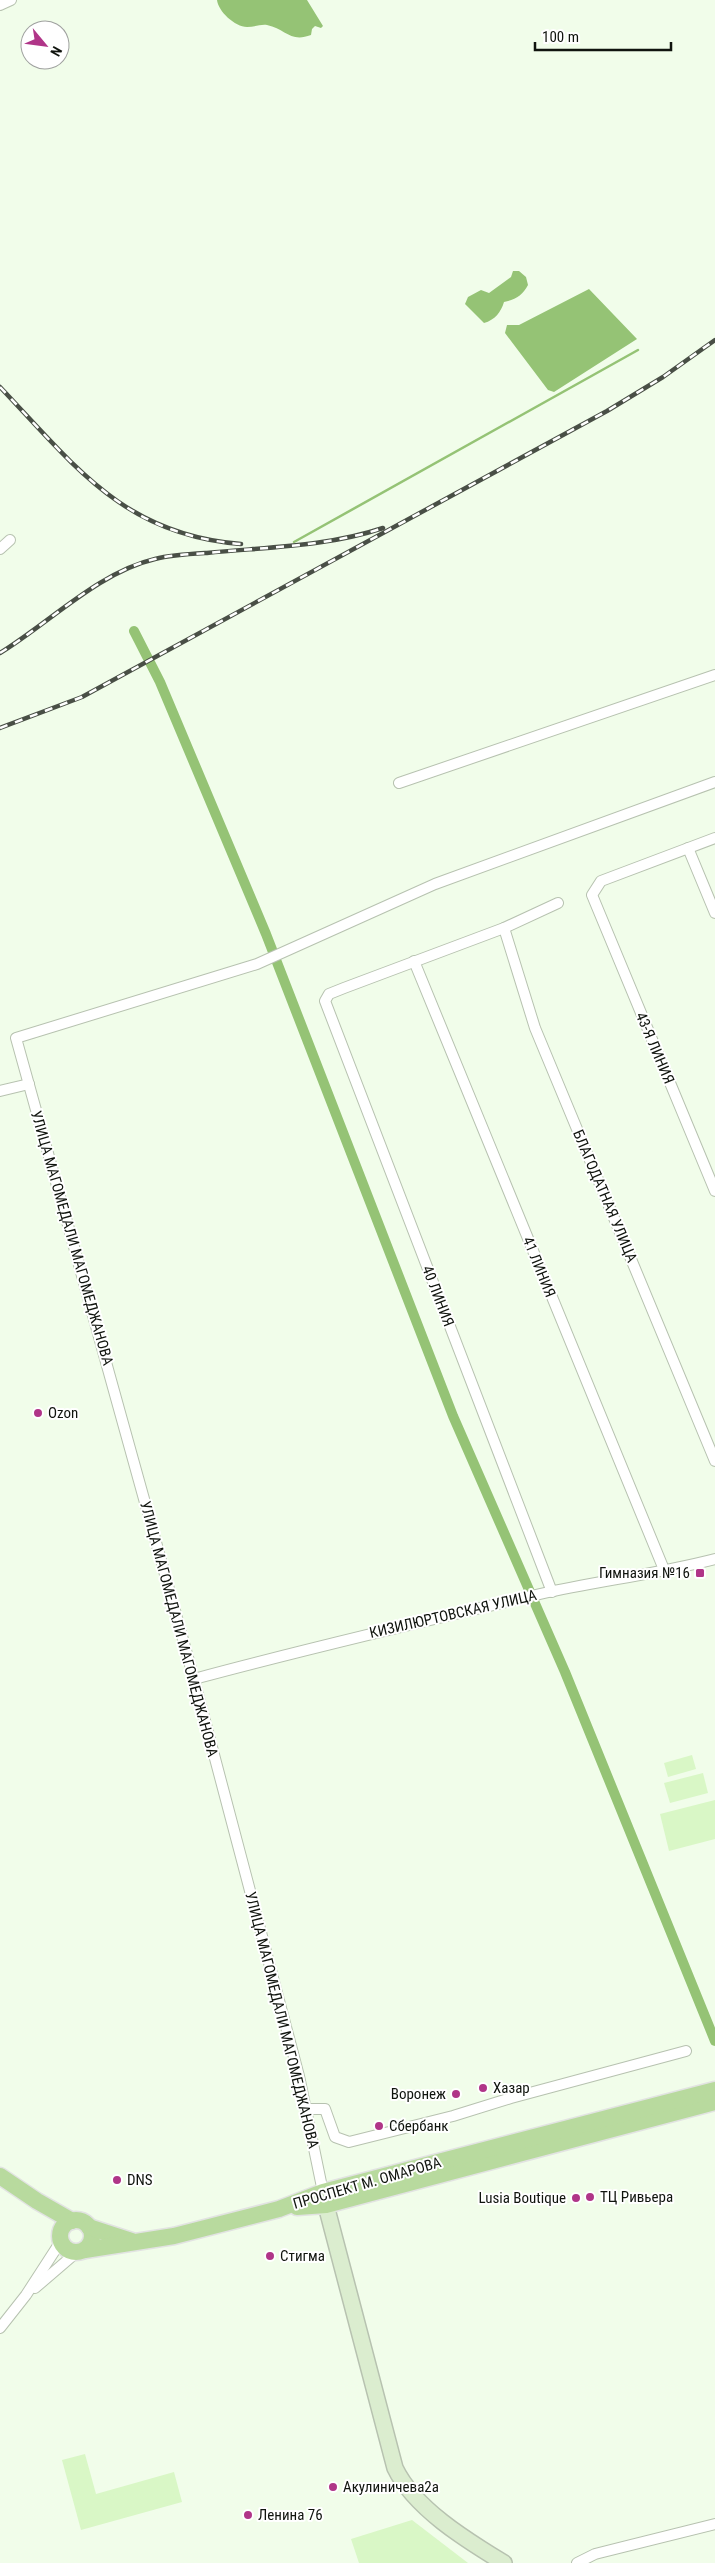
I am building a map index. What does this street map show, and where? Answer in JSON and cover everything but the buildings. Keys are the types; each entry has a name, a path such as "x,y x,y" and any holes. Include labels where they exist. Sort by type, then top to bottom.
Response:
{"main road":[{"name":"ПРОСПЕКТ М. ОМАРОВА","path":"325,2199 715,2090"},
{"name":"ПРОСПЕКТ М. ОМАРОВА","path":"81,2251 134,2241 161,2239 715,2102"},
{"path":"0,2176 37,2201 72,2221 82,2221 89,2227 134,2241"},
{"path":"325,2199 395,2468 400,2479 421,2504 490,2558 504,2563"},
{"path":"37,2201 70,2251 81,2251 90,2243 92,2235 89,2227"},
{"path":"61,2238 64,2226 72,2221"}],"street":[{"path":"0,4 11,0"},
{"path":"0,549 10,540"},
{"path":"399,783 715,675"},
{"name":"УЛИЦА МАГОМЕДАЛИ МАГОМЕДЖАНОВA","path":"325,2199 307,2109 194,1679 16,1038 257,964 435,884 715,782"},
{"path":"715,838 688,848 715,913"},
{"name":"43-Я ЛИНИЯ","path":"688,848 601,881 592,895 715,1191"},
{"path":"414,961 504,928 558,903"},
{"name":"БЛАГОДАТНАЯ УЛИЦА","path":"504,928 535,1028 715,1460"},
{"name":"40 ЛИНИЯ","path":"414,961 329,994 325,1001 547,1593"},
{"name":"41 ЛИНИЯ","path":"414,961 665,1572"},
{"path":"0,1091 29,1084"},
{"name":"КИЗИЛЮРТОВСКАЯ УЛИЦА","path":"194,1679 326,1643 547,1593 665,1572 715,1559"},
{"path":"307,2109 325,2109 335,2138 348,2142 453,2116 511,2098 686,2051"},
{"path":"0,2328 26,2295 61,2238"},
{"path":"26,2295 81,2251"},
{"path":"577,2563 595,2554 715,2524"}],"shaded area":[{"path":"217,0 307,0 323,26 321,28 315,26 312,29 311,35 298,37 267,25 242,26 232,21 220,9"},
{"path":"513,271 519,271 526,277 528,285 524,292 512,300 504,302 497,315 484,323 465,304 468,297 481,290 489,293 511,277"},
{"path":"589,289 637,339 554,392 548,390 505,333 507,325 519,325"},
{"path":"692,1755 696,1769 668,1777 664,1763"},
{"path":"703,1773 708,1793 670,1803 664,1783"},
{"path":"715,1800 715,1839 669,1851 660,1814"},
{"path":"85,2454 96,2494 174,2472 182,2502 81,2530 62,2460"},
{"path":"412,2520 468,2563 359,2563 351,2539"}],"waterway":[{"path":"294,542 638,350"},
{"path":"134,631 160,682 266,934 453,1416 565,1672 715,2041"}],"railway":[{"path":"0,728 82,697 607,411 663,377 715,340"},
{"path":"0,387 78,469 105,492 133,511 165,527 200,538 241,544"},
{"path":"0,653 94,587 114,575 155,559 318,543 383,528"}],"place":[{"name":"Ozon","path":"38,1413"},
{"name":"Гимназия №16","path":"700,1573"},
{"name":"Хазар","path":"483,2088"},
{"name":"Воронеж","path":"456,2094"},
{"name":"Сбербанк","path":"379,2126"},
{"name":"DNS","path":"117,2180"},
{"name":"ТЦ Ривьера","path":"590,2197"},
{"name":"Lusia Boutique","path":"576,2198"},
{"name":"Стигма","path":"270,2256"},
{"name":"Акулиничева2а","path":"333,2487"},
{"name":"Ленина 76","path":"248,2515"}]}
